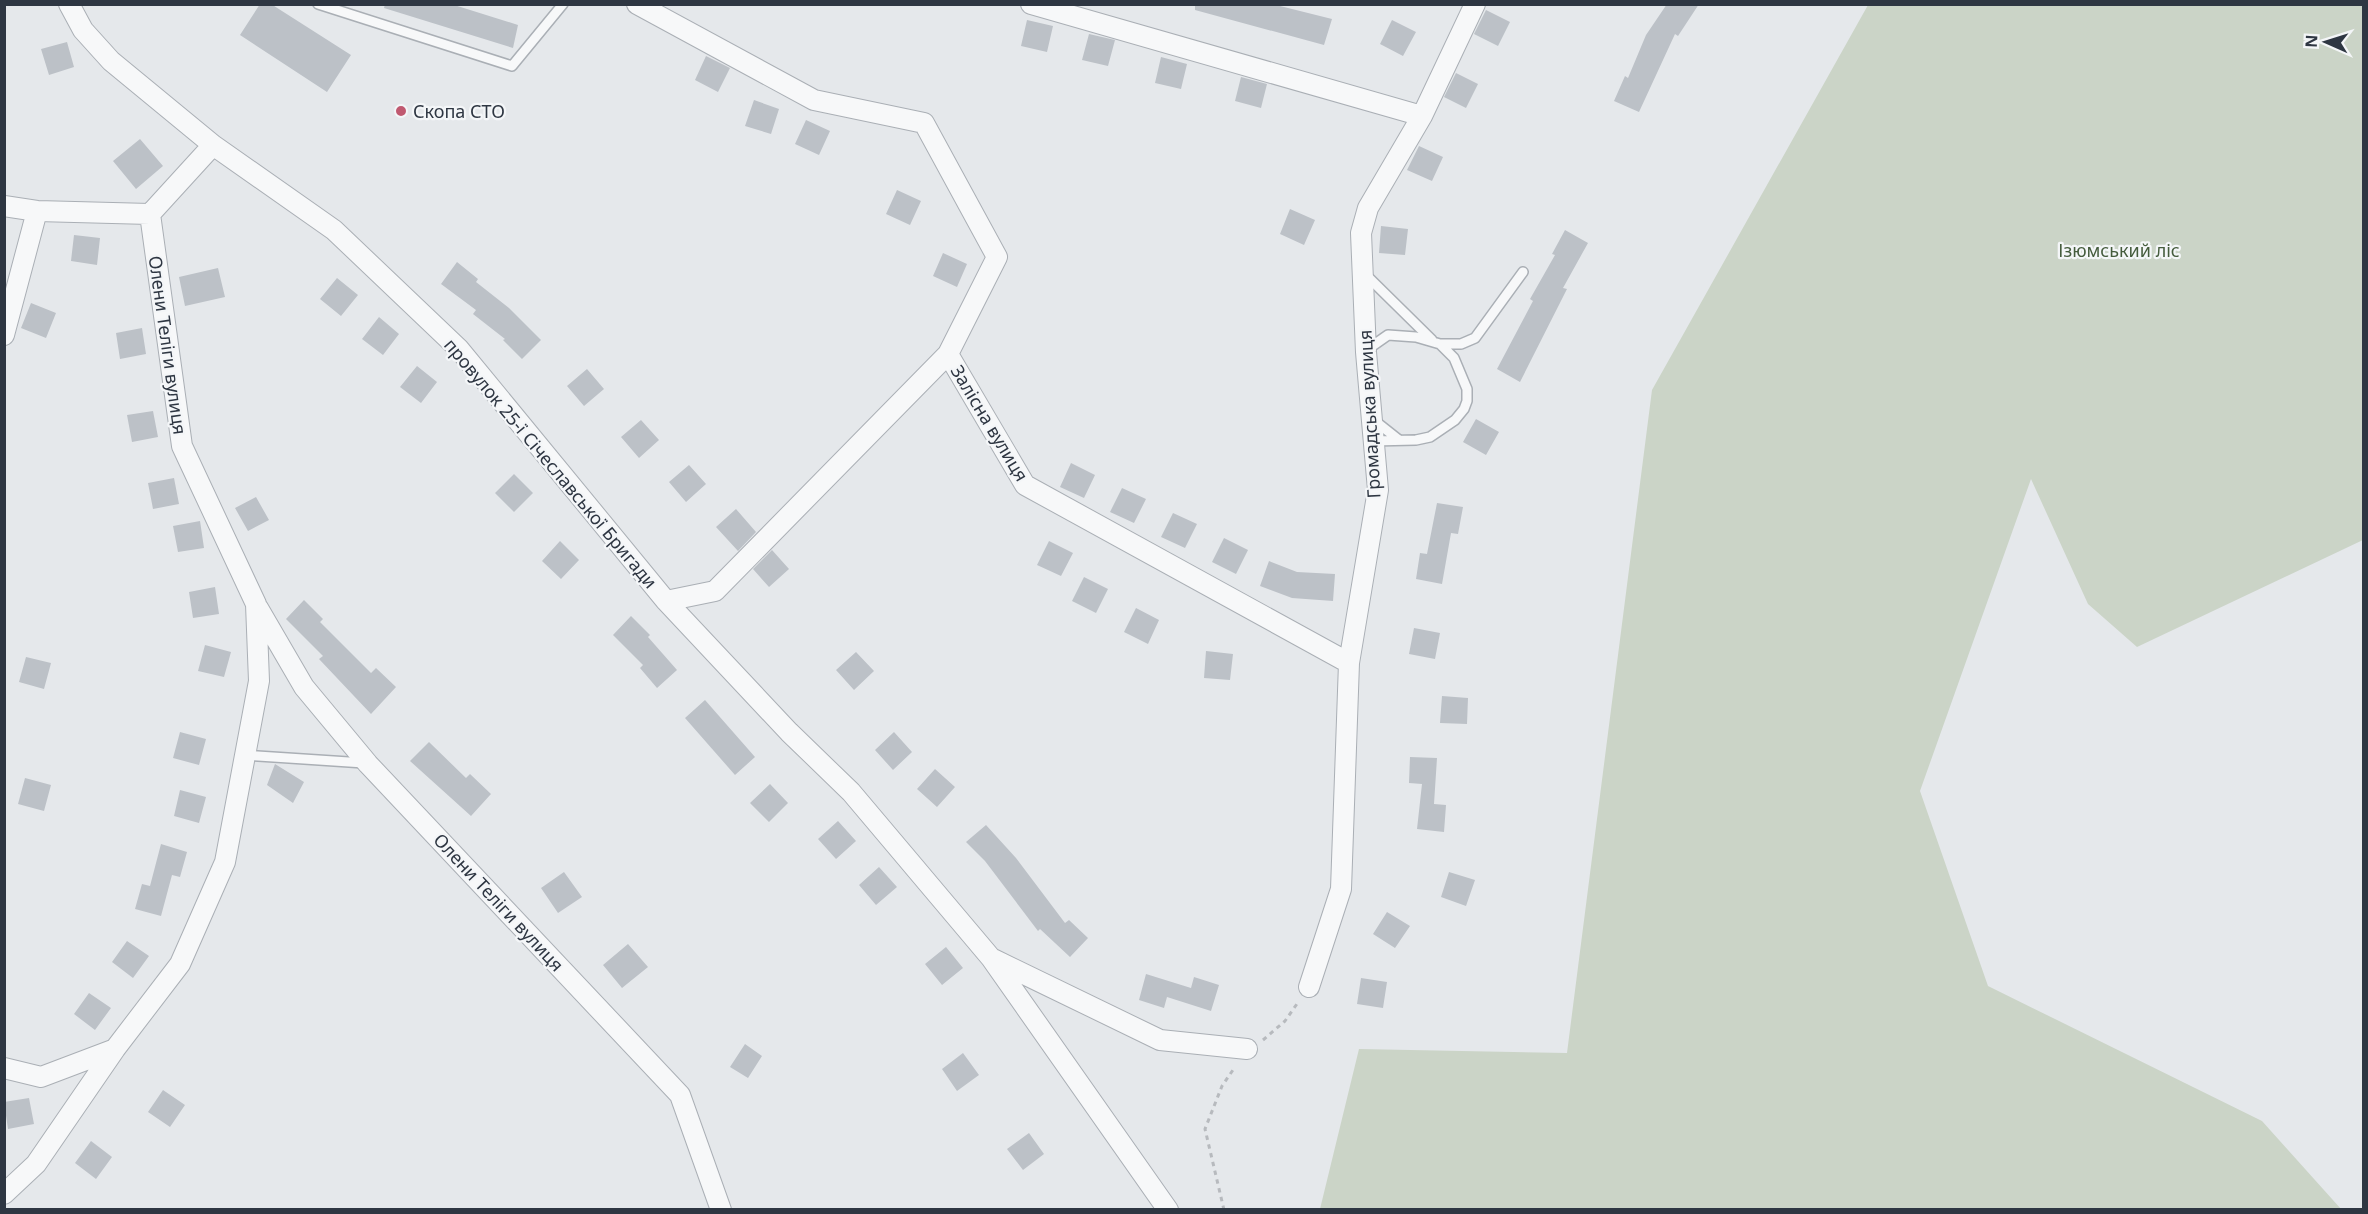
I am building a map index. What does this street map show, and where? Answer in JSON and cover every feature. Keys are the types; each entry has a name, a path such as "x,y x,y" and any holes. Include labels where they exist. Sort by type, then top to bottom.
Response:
{"street":[{"name":"провулок 25-ї Січеславської Бригади","path":"69,4 83,30 111,61 213,145 334,230 459,349 666,601 789,732 851,792 992,958 1168,1209"},
{"name":"Залісна вулиця","path":"637,4 814,100 924,123 997,257 948,354 1025,485 1349,663"},
{"path":"1030,4 1422,116"},
{"name":"Громадська вулиця","path":"1309,987 1341,889 1349,663 1378,490 1372,450 1361,270 1361,233 1368,208 1422,116 1475,4"},
{"path":"4,206 37,211 150,214 213,145"},
{"path":"4,335 37,211"},
{"name":"Олени Теліги вулиця","path":"150,214 182,446 256,604 304,687 368,764 680,1095 721,1209"},
{"name":"провулок 25-ї Січеславської Бригади","path":"666,601 715,591 948,354"},
{"name":"Олени Теліги вулиця","path":"4,1194 36,1164 115,1049 180,964 221,872 225,862 259,681 256,604"},
{"name":"провулок 25-ї Січеславської Бригади","path":"992,958 1160,1040 1247,1050"},
{"path":"4,1068 41,1077 115,1049"}],"lane":[{"path":"318,4 512,66 563,4"},
{"path":"1361,270 1455,358 1467,389 1464,409 1449,426 1430,437 1399,440 1372,450"},
{"path":"1366,352 1380,338 1388,335 1461,344 1474,338 1523,272"},
{"path":"1370,414 1386,432 1399,440"},
{"path":"1372,450 1399,440"},
{"path":"244,755 368,764"}],"path":[{"path":"1224,1209 1205,1129 1222,1086 1247,1050 1286,1021 1309,987"}],"green space":[{"name":"Ізюмський ліс","path":"1868,5 2363,5 2363,540 2137,647 2088,604 2031,479 1920,791 1988,986 2262,1121 2341,1209 1320,1209 1359,1049 1567,1053 1652,390"}],"building":[{"path":"260,4 271,4 351,55 327,92 240,35"},
{"path":"385,4 451,4 518,25 513,48 384,8"},
{"path":"1195,4 1272,4 1332,19 1324,45 1195,10"},
{"path":"1667,4 1699,4 1678,36 1675,34 1639,112 1614,101 1625,76 1628,78 1646,35"},
{"path":"1486,10 1510,22 1498,46 1474,34"},
{"path":"1027,20 1053,26 1047,52 1021,46"},
{"path":"1392,20 1416,32 1403,56 1380,44"},
{"path":"1089,34 1115,40 1108,66 1082,60"},
{"path":"67,42 74,67 49,75 41,49"},
{"path":"706,56 730,68 718,92 695,80"},
{"path":"1161,57 1187,64 1181,89 1155,83"},
{"path":"1456,73 1478,84 1466,108 1444,97"},
{"path":"1241,77 1267,84 1261,108 1235,101"},
{"path":"754,100 779,109 771,134 745,126"},
{"path":"806,120 830,131 819,155 795,144"},
{"path":"140,139 163,166 136,189 113,161"},
{"path":"1419,146 1443,157 1432,181 1407,170"},
{"path":"897,190 921,201 910,225 886,214"},
{"path":"1290,209 1315,220 1304,245 1280,234"},
{"path":"1381,226 1408,229 1405,255 1379,253"},
{"path":"1565,230 1588,243 1563,288 1567,289 1520,382 1497,369 1533,301 1530,299 1555,255 1552,254"},
{"path":"74,235 100,238 97,265 71,261"},
{"path":"943,253 967,264 957,287 933,276"},
{"path":"457,262 478,279 476,282 509,308 541,340 522,359 503,340 505,339 473,314 476,310 441,284"},
{"path":"218,268 225,297 185,306 179,277"},
{"path":"337,278 358,295 341,316 320,299"},
{"path":"31,303 56,313 46,338 21,328"},
{"path":"379,317 399,334 383,355 362,339"},
{"path":"142,328 146,354 120,359 116,333"},
{"path":"417,366 437,382 421,403 400,387"},
{"path":"587,369 604,389 584,406 567,386"},
{"path":"153,411 158,437 132,442 127,415"},
{"path":"1476,419 1499,432 1486,455 1463,442"},
{"path":"641,420 659,440 639,458 621,437"},
{"path":"1071,463 1095,475 1084,498 1060,487"},
{"path":"689,465 706,484 686,502 669,482"},
{"path":"514,474 533,493 514,512 495,493"},
{"path":"174,478 179,504 153,509 148,483"},
{"path":"1122,488 1146,499 1134,523 1110,512"},
{"path":"256,497 269,520 248,531 235,508"},
{"path":"1437,503 1463,507 1458,534 1451,533 1442,584 1416,579 1420,553 1427,554"},
{"path":"736,509 756,532 738,551 716,527"},
{"path":"1173,513 1197,524 1185,548 1161,537"},
{"path":"200,521 204,548 178,552 173,526"},
{"path":"1224,538 1248,550 1236,574 1212,562"},
{"path":"560,541 579,560 561,579 542,561"},
{"path":"1049,541 1073,553 1061,576 1037,565"},
{"path":"772,550 789,569 769,587 753,569"},
{"path":"1269,561 1297,572 1335,574 1333,601 1292,598 1260,586"},
{"path":"1084,577 1108,589 1096,613 1072,601"},
{"path":"215,587 219,614 193,618 189,592"},
{"path":"304,600 323,619 320,622 371,673 376,668 396,687 371,714 319,659 323,656 286,619"},
{"path":"1136,608 1159,620 1148,644 1124,632"},
{"path":"631,616 650,635 648,637 677,670 657,688 640,668 643,665 613,635"},
{"path":"1414,628 1440,633 1435,659 1409,654"},
{"path":"205,645 231,652 224,677 198,671"},
{"path":"1206,651 1233,654 1230,680 1204,678"},
{"path":"856,652 874,671 854,690 836,670"},
{"path":"26,657 51,663 44,689 19,682"},
{"path":"1442,696 1468,698 1467,724 1440,723"},
{"path":"705,700 755,757 735,775 685,718"},
{"path":"180,732 206,739 199,765 173,758"},
{"path":"894,732 912,752 893,770 875,750"},
{"path":"429,742 466,778 470,774 491,794 471,816 410,761"},
{"path":"1410,757 1437,758 1434,804 1446,805 1444,832 1417,829 1422,784 1409,783"},
{"path":"275,764 304,782 293,803 267,785"},
{"path":"935,769 955,787 937,807 917,789"},
{"path":"25,778 51,785 44,811 18,804"},
{"path":"770,784 788,803 769,822 750,803"},
{"path":"180,790 206,797 199,823 174,816"},
{"path":"838,821 856,841 836,859 818,839"},
{"path":"986,825 1016,858 1065,923 1069,920 1088,938 1070,957 1040,929 1038,931 985,861 966,842"},
{"path":"161,844 187,852 180,877 172,875 161,916 135,909 142,884 150,886"},
{"path":"879,867 897,887 876,905 859,885"},
{"path":"564,872 582,897 558,913 541,888"},
{"path":"1449,872 1475,880 1466,906 1441,897"},
{"path":"1387,912 1410,926 1395,948 1373,934"},
{"path":"127,941 149,956 133,978 112,962"},
{"path":"628,944 648,967 622,988 603,965"},
{"path":"946,947 963,968 942,985 925,964"},
{"path":"1146,974 1191,988 1194,977 1219,985 1211,1011 1167,997 1164,1008 1139,1000"},
{"path":"1361,978 1387,982 1383,1008 1357,1004"},
{"path":"89,993 111,1008 95,1030 74,1014"},
{"path":"745,1044 762,1056 748,1078 730,1067"},
{"path":"963,1053 979,1075 957,1091 942,1069"},
{"path":"163,1090 185,1105 170,1127 148,1112"},
{"path":"29,1098 34,1124 8,1129 4,1102"},
{"path":"1029,1133 1044,1154 1023,1170 1007,1149"},
{"path":"91,1141 112,1157 96,1179 75,1163"}],"place":[{"name":"Скопа СТО","path":"401,111"}]}
